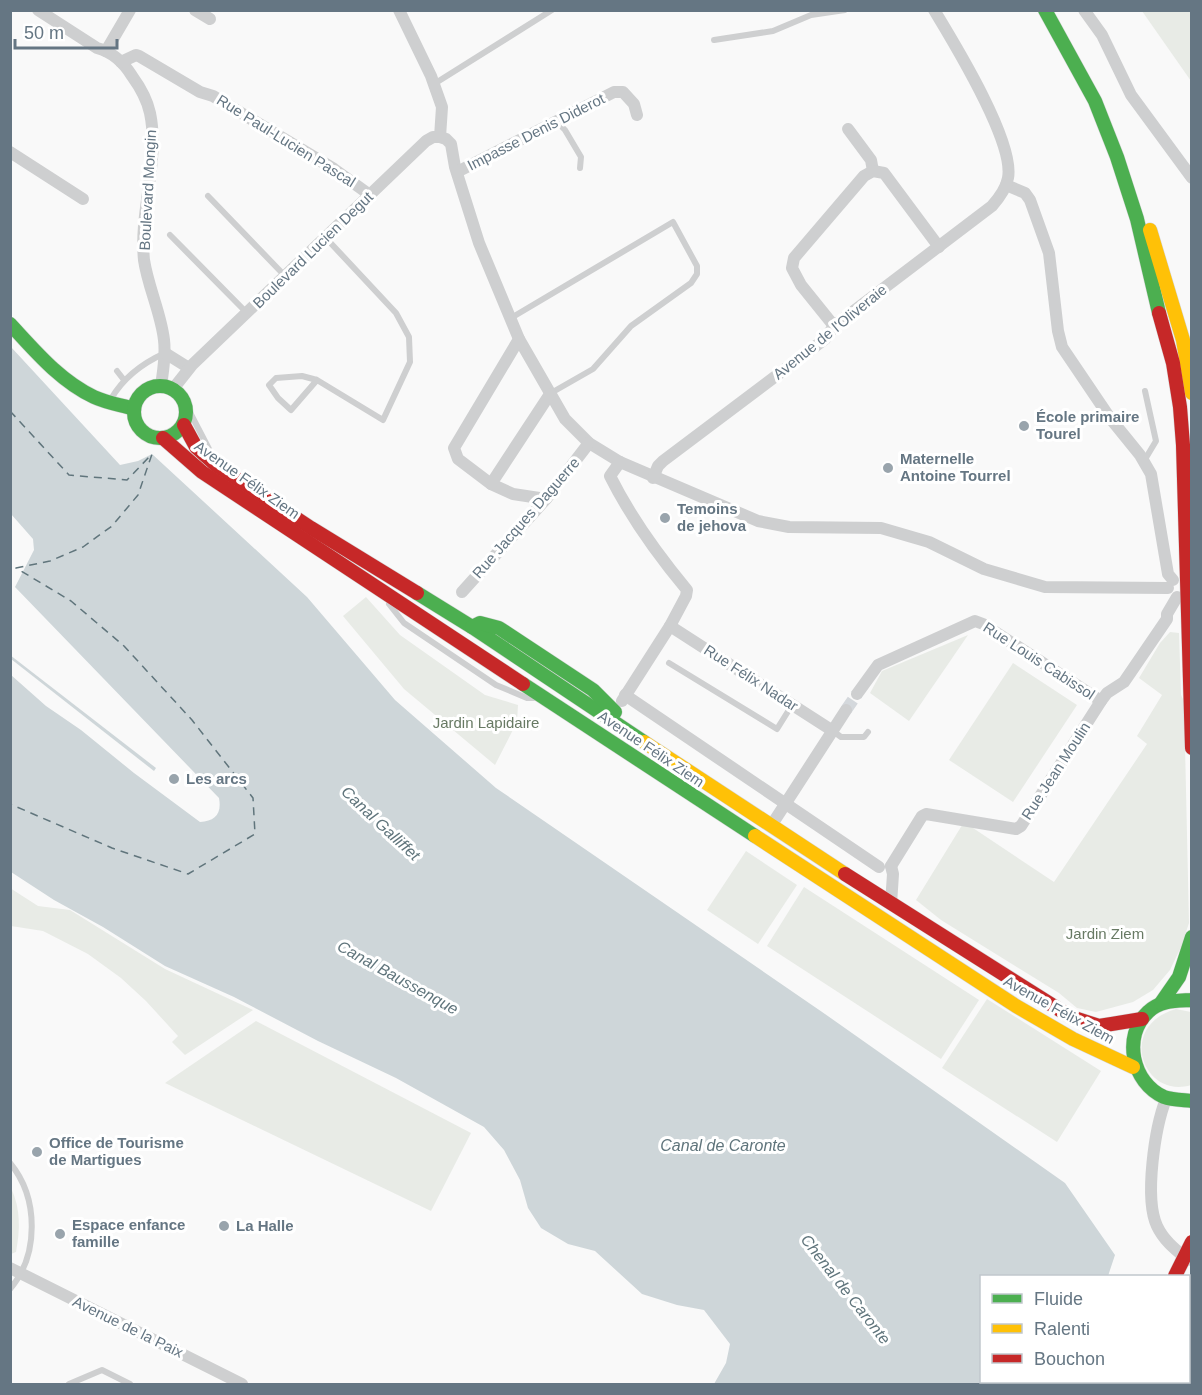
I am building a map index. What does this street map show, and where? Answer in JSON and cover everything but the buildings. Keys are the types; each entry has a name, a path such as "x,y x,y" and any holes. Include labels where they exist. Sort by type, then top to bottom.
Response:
{"main road":[{"path":"1045,10 1095,100 1117,157 1137,219 1173,363 1183,445 1180,587 1188,624 1191,748"},
{"path":"1054,10 1098,93 1127,158 1187,337 1191,393"},
{"path":"10,324 45,360 81,391 109,403 134,409"},
{"path":"153,387 167,387 184,401 186,409 184,424 171,436 163,438 148,435 137,424 134,409 141,395 153,387"},
{"name":"Avenue Félix Ziem","path":"184,424 196,447 217,466 311,528 472,627 480,623 499,628 593,690 612,715 771,826 1078,1022 1099,1027 1142,1019"},
{"name":"Avenue Félix Ziem","path":"163,438 202,471 978,984 1060,1033 1133,1067"},
{"path":"1191,937 1179,977 1161,1003 1142,1019 1134,1033 1132,1051 1133,1067 1152,1090 1166,1099 1177,1102 1191,1101"},
{"path":"1161,1003 1179,998 1191,1000"},
{"path":"1174,1275 1191,1242"}],"street":[{"name":"Boulevard Mongin","path":"38,10 121,62 138,84 145,98 150,115 151,157 143,232 144,260 164,337 167,387"},
{"path":"56,22 63,10"},
{"path":"106,51 130,10"},
{"path":"195,10 210,19"},
{"path":"399,10 434,84 442,107 440,137 451,144 457,172 479,243 510,319 565,419 589,443 653,478 758,521 789,527 881,528 929,542 984,569 1045,587 1180,587"},
{"path":"934,10 957,48 993,118 1009,167 1006,185 1025,193 1030,200 1052,270 1058,331 1062,347 1151,474 1168,574 1180,587"},
{"path":"1084,10 1102,35 1131,95 1191,178"},
{"name":"Rue Paul-Lucien Pascal","path":"121,62 136,55 139,56 200,92 213,96 324,163 370,195"},
{"name":"Impasse Denis Diderot","path":"457,172 614,92 623,92 634,104 637,115"},
{"path":"848,129 871,160 873,171"},
{"name":"Boulevard Lucien Degut","path":"167,387 426,141 432,137 440,137"},
{"path":"10,152 83,199"},
{"path":"834,326 795,276 792,268 794,258 864,176 873,171 884,173 939,247"},
{"name":"Avenue de l'Oliveraie","path":"653,478 663,461 825,339 834,326 992,206 1001,196 1006,185"},
{"path":"1173,363 1187,337"},
{"path":"519,339 454,448 458,459 491,484 513,494 546,499"},
{"path":"165,353 189,368"},
{"path":"491,484 550,394"},
{"name":"Rue Jacques Daguerre","path":"462,592 546,499 589,443"},
{"path":"612,715 670,626 687,590 654,551 613,483 610,476 620,462"},
{"name":"Rue Jean Moulin","path":"885,866 922,816 926,814 1016,829 1021,826 1101,701 1107,693 1124,682 1167,620 1167,614 1180,587"},
{"path":"1167,620 1188,624"},
{"name":"Rue Louis Cabissol","path":"857,694 878,664 975,621 1101,701"},
{"name":"Rue Félix Nadar","path":"670,626 833,731"},
{"name":"Avenue Félix Ziem","path":"625,695 786,804 885,866"},
{"path":"771,826 846,710"},
{"path":"857,882 885,866 893,874 891,904"},
{"path":"1166,1099 1159,1118 1152,1173 1152,1209 1157,1226 1168,1244 1191,1263"},
{"name":"Avenue de la Paix","path":"14,1269 234,1383"}],"lane":[{"path":"434,84 552,10"},
{"path":"714,40 773,31 811,15 845,10"},
{"path":"557,122 565,130 581,157 580,168"},
{"path":"208,196 285,276"},
{"path":"510,319 673,222 697,266 697,274 691,283 631,326 593,369 550,394"},
{"path":"170,235 247,313"},
{"path":"317,380 291,410 278,398 269,385 276,378 302,376 317,380 383,420 410,362 410,337 396,313 325,237"},
{"path":"109,403 124,380 149,360 165,353"},
{"path":"117,371 124,380"},
{"path":"1144,461 1156,441 1145,391"},
{"name":"Avenue Félix Ziem","path":"184,401 217,466"},
{"path":"669,663 777,729 792,704"},
{"path":"833,731 841,737 864,737 868,732"},
{"path":"10,1163 22,1182 31,1211 32,1236 14,1269 10,1290"},
{"path":"69,1384 102,1371 127,1383"},
{"path":"117,1384 127,1383"}],"green space":[{"path":"1142,11 1191,11 1191,81"},
{"name":"Jardin Lapidaire","path":"366,597 400,635 485,695 518,705 517,722 495,765 404,689 343,616"},
{"name":"Jardin Ziem","path":"1170,632 1179,633 1181,695 1184,701 1189,923 1170,970 1153,990 1133,1002 1096,1012 1077,1008 1059,993 941,920 916,900 964,822 1054,882 1147,744 1137,736 1162,695 1139,678 1160,643"},
{"path":"968,635 909,721 870,693 882,671"},
{"path":"1013,663 1077,705 1013,802 949,760"},
{"path":"746,851 797,885 758,944 707,910"},
{"path":"804,887 979,1000 941,1059 767,946"},
{"path":"10,888 38,906 70,910 165,969 253,1010 185,1055 172,1042 178,1036 121,978 88,954 43,931 11,926"},
{"path":"987,999 1101,1071 1057,1142 942,1068"},
{"path":"1176,1009 1191,1012 1191,1085 1174,1087 1160,1082 1149,1072 1143,1059 1142,1044 1146,1030 1157,1018"},
{"path":"256,1021 471,1133 431,1211 165,1083"},
{"path":"11,1188 17,1204 19,1228 16,1252 11,1254"}],"water":[{"name":"Canal de Caronte","path":"11,347 120,465 138,461 152,454 307,597 395,700 496,788 825,1014 1065,1183 1115,1255 1108,1275 980,1275 980,1383 1071,1384 714,1384 726,1363 730,1344 704,1310 677,1305 642,1294 595,1251 568,1244 541,1228 528,1208 520,1180 504,1150 484,1127 396,1078 234,997 165,966 11,872 11,675 46,706 81,730 200,822 216,816 220,804 219,798 15,587 34,550 33,539 11,514"},
{"path":"10,655 156,768 154,771 11,659"}],"ferry route":[{"path":"10,411 69,475 127,480 152,454 138,495 112,526 83,547 50,561 16,568 71,601 124,646 192,720 253,798 255,834 188,874 112,848 10,804"}],"tunnel":[{"path":"846,710 857,694"}],"traffic: fast":[{"path":"1045,10 1095,101 1117,157 1137,219 1159,313"},
{"path":"10,324 49,365 70,383 99,399 134,409"},
{"path":"155,386 165,386 174,390 182,398 186,412 182,426 174,434 165,438 155,438 146,434 138,426 134,417 134,407 138,398 146,390 155,386"},
{"path":"417,593 644,742"},
{"path":"472,627 480,623 499,628 593,690 615,712 610,718"},
{"path":"523,684 755,836"},
{"path":"1161,1003 1179,977 1192,937"},
{"path":"1192,1000 1169,1002 1153,1008 1140,1022 1133,1046 1138,1070 1153,1090 1167,1098 1192,1101"}],"traffic: slow":[{"path":"1150,230 1183,340 1192,393"},
{"path":"644,742 845,874"},
{"path":"755,836 1016,1006 1073,1039 1133,1067"}],"traffic: jam":[{"path":"1159,313 1173,363 1183,445 1192,748"},
{"path":"184,425 196,447 217,466 311,528 417,593"},
{"path":"163,438 202,472 523,684"},
{"path":"845,874 1071,1017 1099,1026 1142,1019"},
{"path":"1176,1275 1192,1242"}],"place":[{"name":"École primaire Tourel","path":"1024,426"},
{"name":"Maternelle Antoine Tourrel","path":"888,468"},
{"name":"Temoins de jehova","path":"665,518"},
{"name":"Les arcs","path":"174,779"},
{"name":"Office de Tourisme de Martigues","path":"37,1152"},
{"name":"La Halle","path":"224,1226"},
{"name":"Espace enfance famille","path":"60,1234"}],"water label":[{"name":"Canal Galliffet","path":"381,823"},
{"name":"Canal Baussenque","path":"398,977"},
{"name":"Chenal de Caronte","path":"846,1289"}]}
